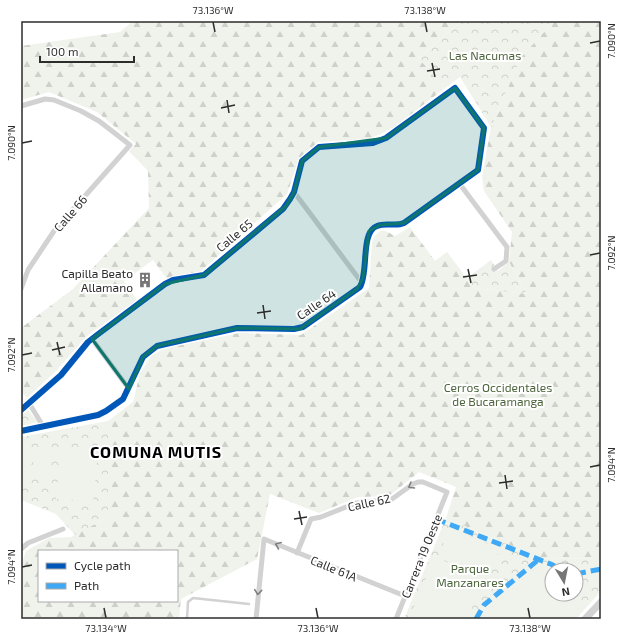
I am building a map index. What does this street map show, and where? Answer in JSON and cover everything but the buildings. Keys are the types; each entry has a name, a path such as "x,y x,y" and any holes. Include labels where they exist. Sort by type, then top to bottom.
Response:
{"street":[{"name":"Calle 65","path":"21,410 61,375 92,339 165,284 173,280 204,274 283,209 294,192 302,161 319,147 372,143 386,138 455,88 484,128 478,170 459,183"},
{"name":"Calle 66","path":"21,106 45,99 54,100 81,111 99,121 130,145 54,231 29,269 21,289"},
{"path":"362,283 368,235 372,228 380,225 396,226 404,223 459,183 507,247 506,261 494,269"},
{"path":"294,192 362,283"},
{"name":"Calle 64","path":"21,430 102,414 120,402 129,389 143,357 157,346 237,328 300,328 357,289 362,283"},
{"path":"92,339 129,389"},
{"path":"29,403 43,426"},
{"name":"Calle 62","path":"297,553 311,519 321,517 356,503 392,499 409,486 418,482 423,482 447,492"},
{"name":"Carrera 19 Oeste","path":"396,619 447,492"},
{"path":"21,549 28,543 63,529"},
{"name":"Calle 61A","path":"256,619 264,539 405,596"},
{"path":"585,619 601,602"}],"lane":[{"path":"187,619 188,602 193,598 249,604"}],"highlighted area":[{"path":"455,88 484,128 478,170 404,223 380,225 369,231 363,278 357,289 300,329 237,328 157,346 143,357 129,389 92,339 165,284 204,275 286,206 294,192 302,161 319,147 386,138"}],"green space":[{"path":"133,21 461,21 419,58 444,89 394,127 381,134 368,139 318,142 299,158 287,194 200,272 167,279 153,260 124,281 137,300 87,336 57,370 27,398 21,391 21,328 73,289 149,208 148,171 129,151 136,144 97,112 49,92 21,100 21,46 120,32"},
{"name":"Las Nacumas","path":"461,21 554,21 521,57 491,127 460,77 444,89 419,58"},
{"name":"Cerros Occidentales de Bucaramanga","path":"554,21 601,21 601,558 542,559 446,518 456,487 419,472 389,496 358,497 319,513 270,494 257,559 181,599 179,619 21,619 21,566 26,551 49,538 71,537 108,517 108,421 133,402 140,373 152,355 172,347 239,333 301,335 369,288 372,242 374,237 380,231 386,231 395,236 410,227 435,261 447,252 474,288 527,294 509,262 512,232 484,191 482,177 491,127 521,57"},
{"path":"491,260 498,271 509,262 527,294 474,288 467,278"},
{"path":"28,410 38,422 21,426 21,416"},
{"path":"108,421 108,517 75,535 56,514 21,500 21,437"},
{"path":"21,447 33,449 29,477 21,476"},
{"path":"61,449 98,453 93,502 56,499"},
{"path":"34,451 51,452 48,480 32,479"},
{"name":"Parque Manzanares","path":"446,518 542,559 601,558 601,591 576,619 404,619"},
{"path":"450,528 500,549 489,575 439,554"},
{"path":"435,557 485,578 467,619 409,619"},
{"path":"540,564 544,568 544,602 575,602 580,607 567,619 479,619"}],"marked path":[{"path":"436,519 545,562"},
{"path":"476,619 484,605 538,560"},
{"path":"584,572 601,569"}],"cycle path":[{"path":"21,410 61,375 88,342 97,335 165,284 173,280 204,275 283,209 294,192 302,161 319,147 373,143 386,138 455,88 484,128 478,170 404,223 397,225 380,225 372,230 368,236 363,280 360,287 303,327 294,329 237,328 157,346 143,357 123,399 106,411 98,415 21,431"}],"place":[{"name":"Capilla Beato Allamano","path":"145,280"}],"district":[{"name":"COMUNA MUTIS","path":"156,451"}]}
